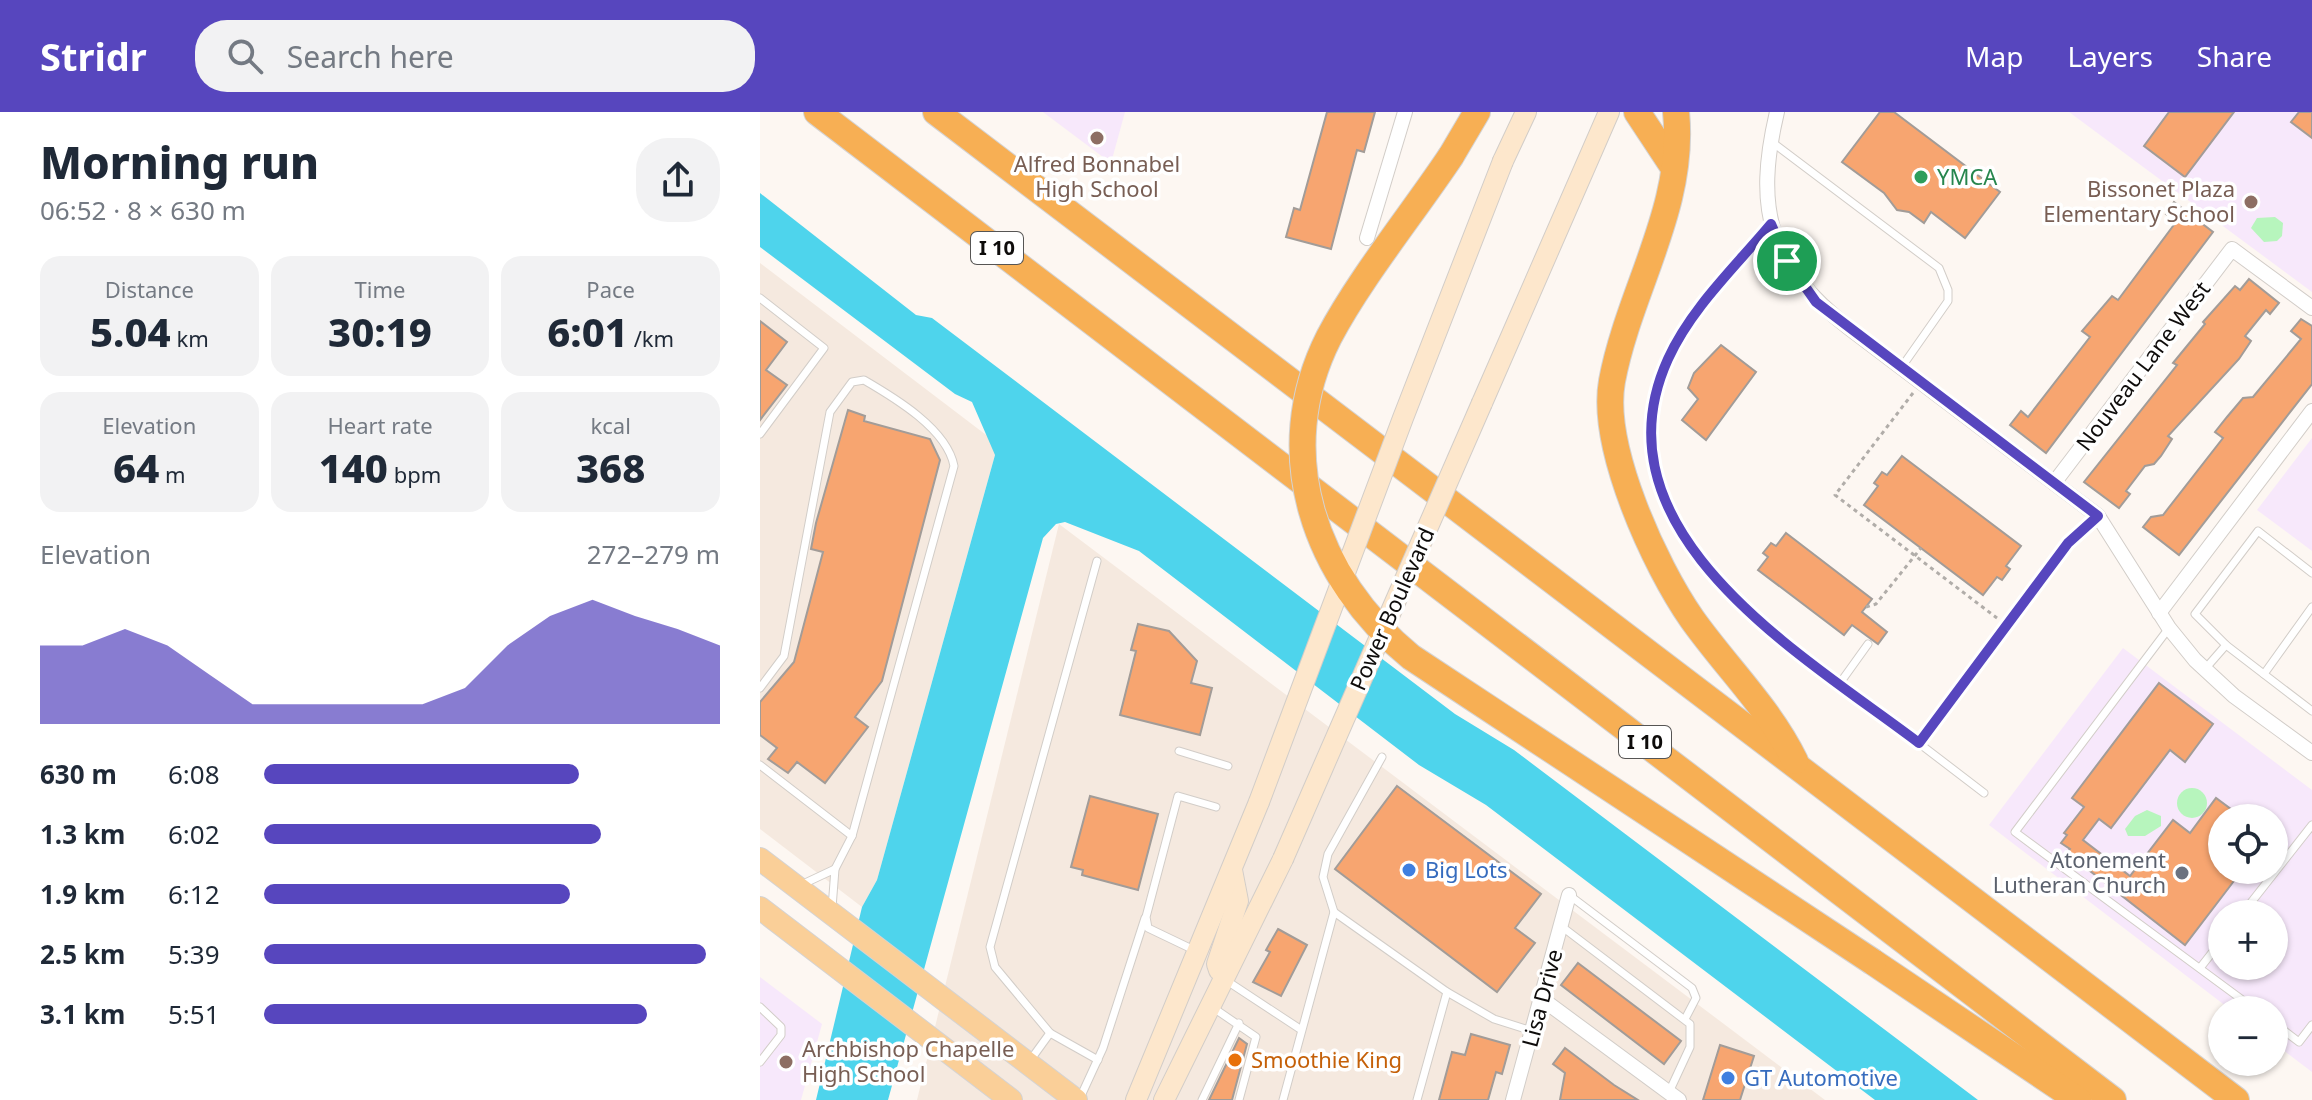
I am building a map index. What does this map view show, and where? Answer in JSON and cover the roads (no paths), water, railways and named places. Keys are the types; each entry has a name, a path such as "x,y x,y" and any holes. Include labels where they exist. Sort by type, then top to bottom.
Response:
{"highway":[{"name":"I 10","path":"817,112 2113,1100"},
{"path":"936,112 2236,1100"},
{"path":"1477,112 1451,156 1349,306 1330,337 1313,377 1305,417 1303,461 1307,493 1329,559 1363,613 1411,657 2078,1100"},
{"path":"1637,112 1674,168"},
{"path":"1676,112 1678,135 1666,218 1625,326 1611,385 1619,460 1649,541 1691,617 1782,734 1799,768"}],"main road":[{"path":"1136,1100 1200,952 1503,161 1526,112"},
{"name":"Power Boulevard","path":"1164,1100 1283,859 1609,112"},
{"path":"760,859 1077,1100"},
{"path":"760,870 795,887"},
{"path":"1223,978 1217,964 1238,901 1232,870"},
{"path":"761,912 1011,1100"}],"street":[{"path":"1367,238 1405,112"},
{"path":"1777,112 1767,159 1771,224 1787,261 1816,302 2098,516 2169,628 2205,669 2234,696 2312,753"},
{"name":"Nouveau Lane West","path":"2054,483 2232,249 2312,308"},
{"path":"2159,613 2312,411"},
{"name":"Lisa Drive","path":"1513,1100 1569,895"},
{"path":"1542,999 1675,1095"}],"lane":[{"path":"1770,140 1939,268 1948,290 1948,301 1901,368"},
{"path":"1771,224 1692,318 1668,360 1656,399 1653,443 1660,489 1681,531 1710,574 1752,616 1984,793"},
{"path":"760,298 824,348 760,434"},
{"path":"760,688 784,656 830,412 852,382 864,380 939,436 951,450 954,466 852,836 835,869 837,918"},
{"path":"1919,743 2068,543 2098,516"},
{"path":"2312,573 2258,531 2195,614 2226,645 2312,711"},
{"path":"1097,561 990,947 995,967 1050,1033 1098,1060"},
{"path":"2264,674 2312,607"},
{"path":"2169,628 2015,832 2237,996"},
{"path":"1840,683 1868,644"},
{"path":"2205,669 2226,645"},
{"path":"1179,751 1228,766"},
{"path":"1283,1100 1334,912 1323,877 1328,854 1382,757"},
{"path":"760,765 852,836"},
{"path":"1077,1100 1098,1060 1146,917 1178,796 1216,807"},
{"path":"2253,900 2312,825"},
{"path":"795,887 835,869"},
{"path":"1569,895 1692,988 1696,998 1685,1019"},
{"path":"1334,912 1447,992 1494,1019 1533,1032"},
{"path":"1146,917 1148,928 1200,952"},
{"path":"1561,926 1690,1024 1690,1047 1675,1095"},
{"path":"2200,968 2208,958"},
{"path":"1223,978 1300,1029"},
{"path":"1417,1100 1447,992"},
{"path":"1209,1005 1256,1037 1239,1100"},
{"path":"760,1007 781,1027 781,1035 760,1062"},
{"path":"1202,1100 1239,1023"},
{"path":"2288,1034 2299,1042 2312,1025"},
{"path":"1028,1064 1050,1033"}],"water":[{"path":"760,193 916,315 932,318 1455,714 1514,750 1978,1100 1875,1100 1486,805 1419,765 1139,551 1065,522 1056,524 1043,538 888,1100 816,1100 862,907 877,880 995,455 972,402 955,394 760,247"}],"place":[{"name":"Alfred Bonnabel High School","path":"1097,138"},
{"name":"YMCA","path":"1921,177"},
{"name":"Bissonet Plaza Elementary School","path":"2251,202"},
{"name":"Big Lots","path":"1409,870"},
{"name":"Atonement Lutheran Church","path":"2182,873"},
{"name":"Smoothie King","path":"1235,1060"},
{"name":"Archbishop Chapelle High School","path":"786,1062"},
{"name":"GT Automotive","path":"1728,1078"}]}
